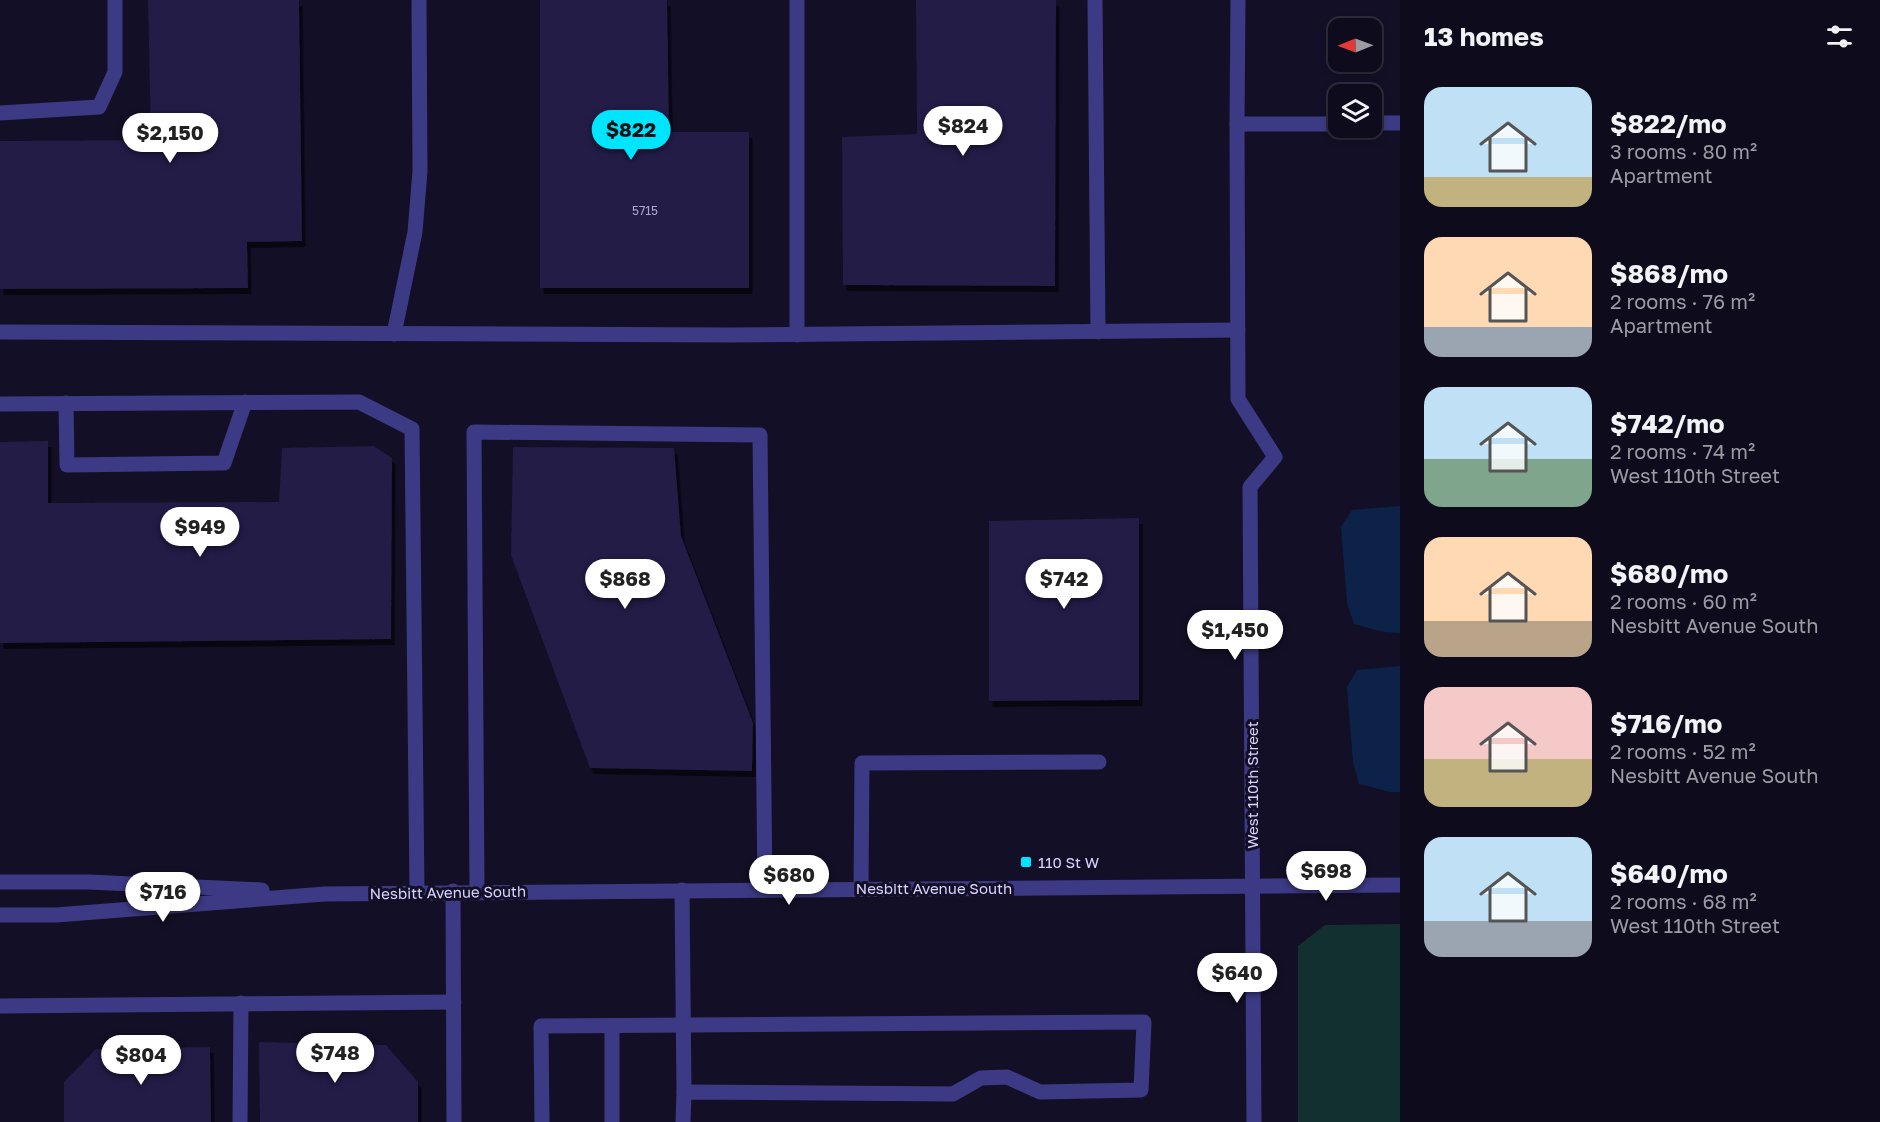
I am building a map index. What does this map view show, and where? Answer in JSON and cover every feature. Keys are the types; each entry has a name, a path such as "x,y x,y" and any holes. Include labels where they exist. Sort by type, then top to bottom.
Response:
{"street":[{"path":"0,113 99,108 115,72 115,0"},
{"path":"394,334 415,232 420,171 419,0"},
{"path":"797,0 797,335"},
{"path":"1095,0 1098,332"},
{"path":"0,332 797,335 1238,330 1238,0"},
{"path":"1382,123 1400,123"},
{"path":"1237,124 1328,124"},
{"name":"West 110th Street","path":"1238,330 1238,399 1275,457 1250,487 1254,1122"},
{"path":"66,403 67,465 224,463 245,402"},
{"path":"0,404 359,402 412,429 417,892"},
{"path":"477,891 474,432 760,435 765,890"},
{"path":"861,889 862,763 1099,762"},
{"name":"Nesbitt Avenue South","path":"0,882 89,882 325,894"},
{"name":"Nesbitt Avenue South","path":"0,915 56,915 325,894 453,891 1400,885"},
{"path":"682,890 683,1122"},
{"path":"453,891 454,1122"},
{"path":"0,1005 454,1002"},
{"path":"240,1122 241,1003"},
{"path":"542,1122 542,1026 1144,1022 1141,1090 1040,1092 1007,1077 981,1078 953,1094 684,1092"},
{"path":"612,1026 612,1122"}],"green space":[{"path":"1400,924 1400,1122 1298,1122 1298,946 1325,925"}],"water":[{"path":"1400,506 1400,633 1384,632 1354,624 1347,603 1341,527 1352,510"},
{"path":"1400,666 1400,792 1390,792 1359,784 1353,762 1347,687 1357,670"}],"building":[{"path":"148,0 299,0 302,241 247,242 248,288 0,289 0,141 151,140"},
{"path":"540,0 667,0 669,132 749,132 749,288 540,288"},
{"path":"916,0 1056,0 1055,286 843,285 842,137 917,134"},
{"path":"48,441 48,503 279,502 282,448 374,446 392,458 391,639 0,643 0,442"},
{"path":"513,447 674,448 681,536 753,723 752,771 590,768 511,555"},
{"path":"1139,518 1139,700 989,701 989,521"},
{"path":"259,1042 386,1045 418,1082 418,1122 260,1122"},
{"path":"210,1047 211,1122 64,1122 64,1082 96,1049"}],"place":[{"name":"110 St W","path":"1026,862"}]}
